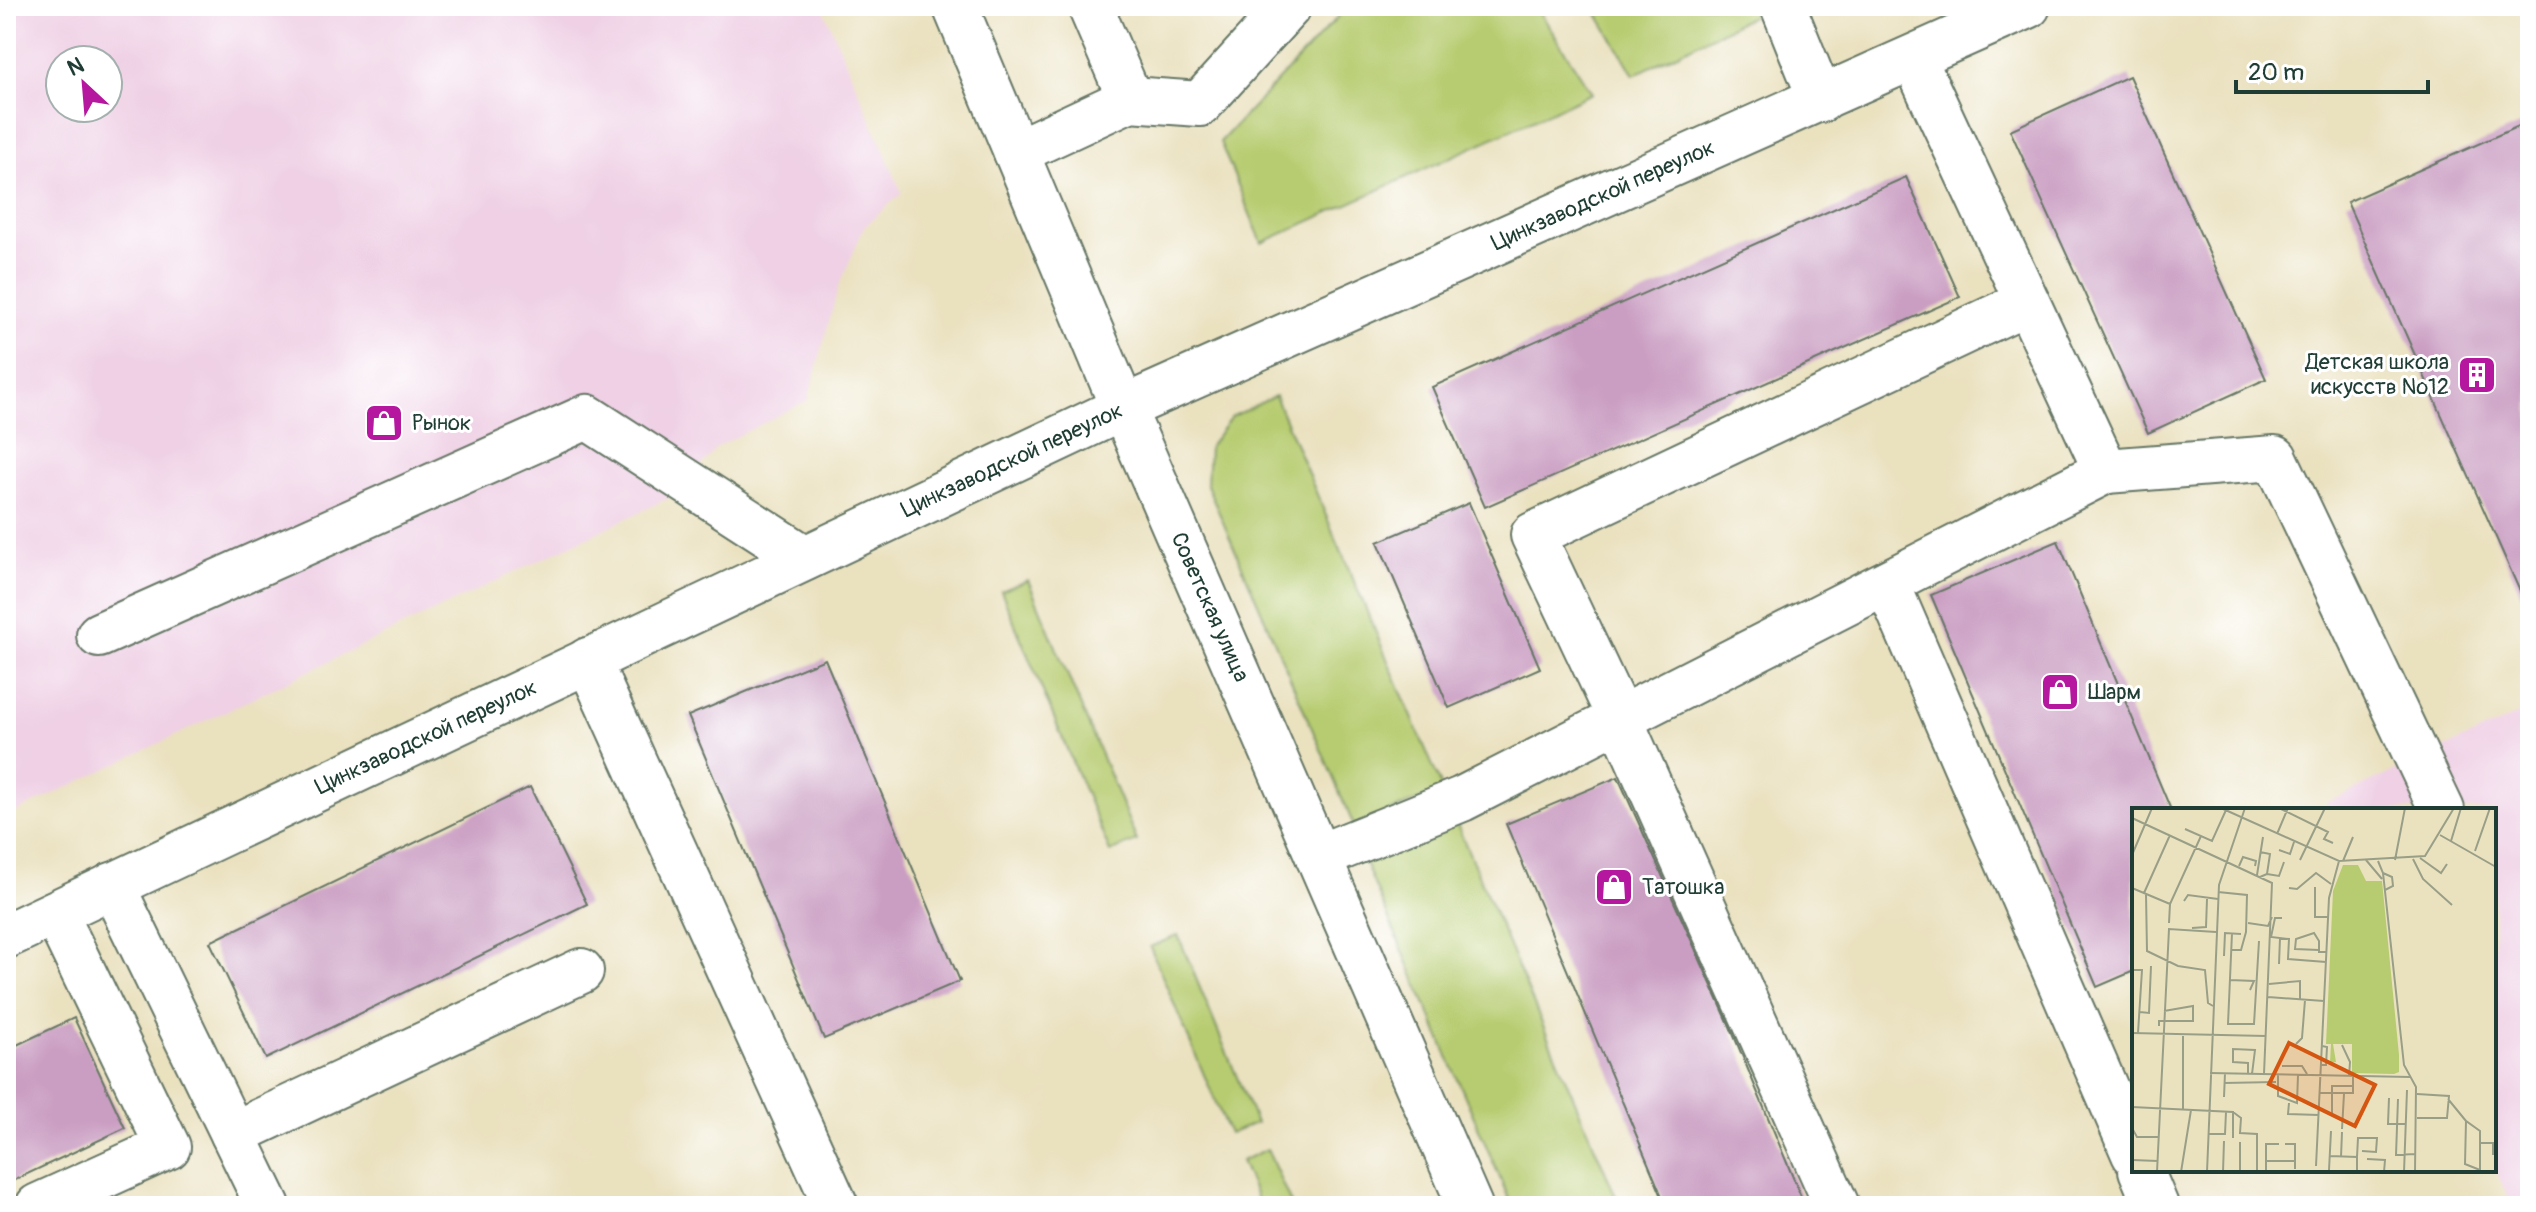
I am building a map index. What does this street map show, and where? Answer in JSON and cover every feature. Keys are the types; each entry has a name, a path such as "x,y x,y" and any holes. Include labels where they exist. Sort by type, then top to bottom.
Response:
{"street":[{"name":"Советская улица","path":"955,6 1123,408 1470,1206"},
{"path":"1090,6 1130,99"},
{"path":"1016,152 1130,99 1200,104 1289,6"},
{"path":"1783,6 1821,100"},
{"name":"Цинкзаводской переулок","path":"6,936 1123,408 2028,6"},
{"path":"1914,59 2106,471"},
{"path":"1837,1206 1620,719 1533,535 2027,302"},
{"path":"99,635 587,417 805,558"},
{"path":"1318,857 1462,799 2106,471 2275,458 2441,808"},
{"path":"1887,583 2132,1149"},
{"path":"588,660 836,1206"},
{"path":"112,885 268,1206"},
{"path":"38,1206 168,1147 55,913"},
{"path":"233,1134 581,971"},
{"path":"2142,1172 2156,1206"}],"shaded area":[{"name":"Рынок","path":"6,6 822,6 902,193 864,227 838,288 808,400 717,447 677,494 6,817"},
{"path":"2530,709 2530,1206 2512,1206 2496,1170 2496,808 2328,808 2326,803"}],"green space":[{"path":"1348,6 1413,6 1420,11 1425,6 1536,6 1592,93 1262,243 1220,142"},
{"path":"1593,6 1751,6 1754,15 1634,75"},
{"path":"1275,396 1443,790 1354,826 1207,485 1209,447 1231,417"},
{"path":"1028,580 1137,841 1110,852 1001,591"},
{"path":"1455,820 1620,1206 1512,1206 1363,858"},
{"path":"1178,935 1256,1123 1229,1134 1150,947"},
{"path":"1267,1149 1292,1206 1260,1206 1241,1161"}],"building":[{"path":"2129,76 2266,379 2148,433 2010,130"},
{"name":"Детская школа искусств №12","path":"2530,121 2530,614 2347,202"},
{"path":"1906,177 1960,297 1485,507 1432,387"},
{"path":"1469,503 1540,668 1449,708 1378,542"},
{"path":"2058,541 2170,808 2132,808 2132,972 2097,987 1931,595"},
{"path":"825,659 960,981 824,1039 688,716"},
{"path":"1618,777 1729,1024 1805,1206 1666,1206 1506,824"},
{"path":"530,787 587,904 266,1059 210,942"},
{"path":"74,1018 125,1128 6,1184 6,1050"}],"place":[{"name":"Детская школа искусств №12","path":"2477,375"},
{"name":"Рынок","path":"384,423"},
{"name":"Шарм","path":"2060,692"},
{"name":"Татошка","path":"1614,887"}]}
